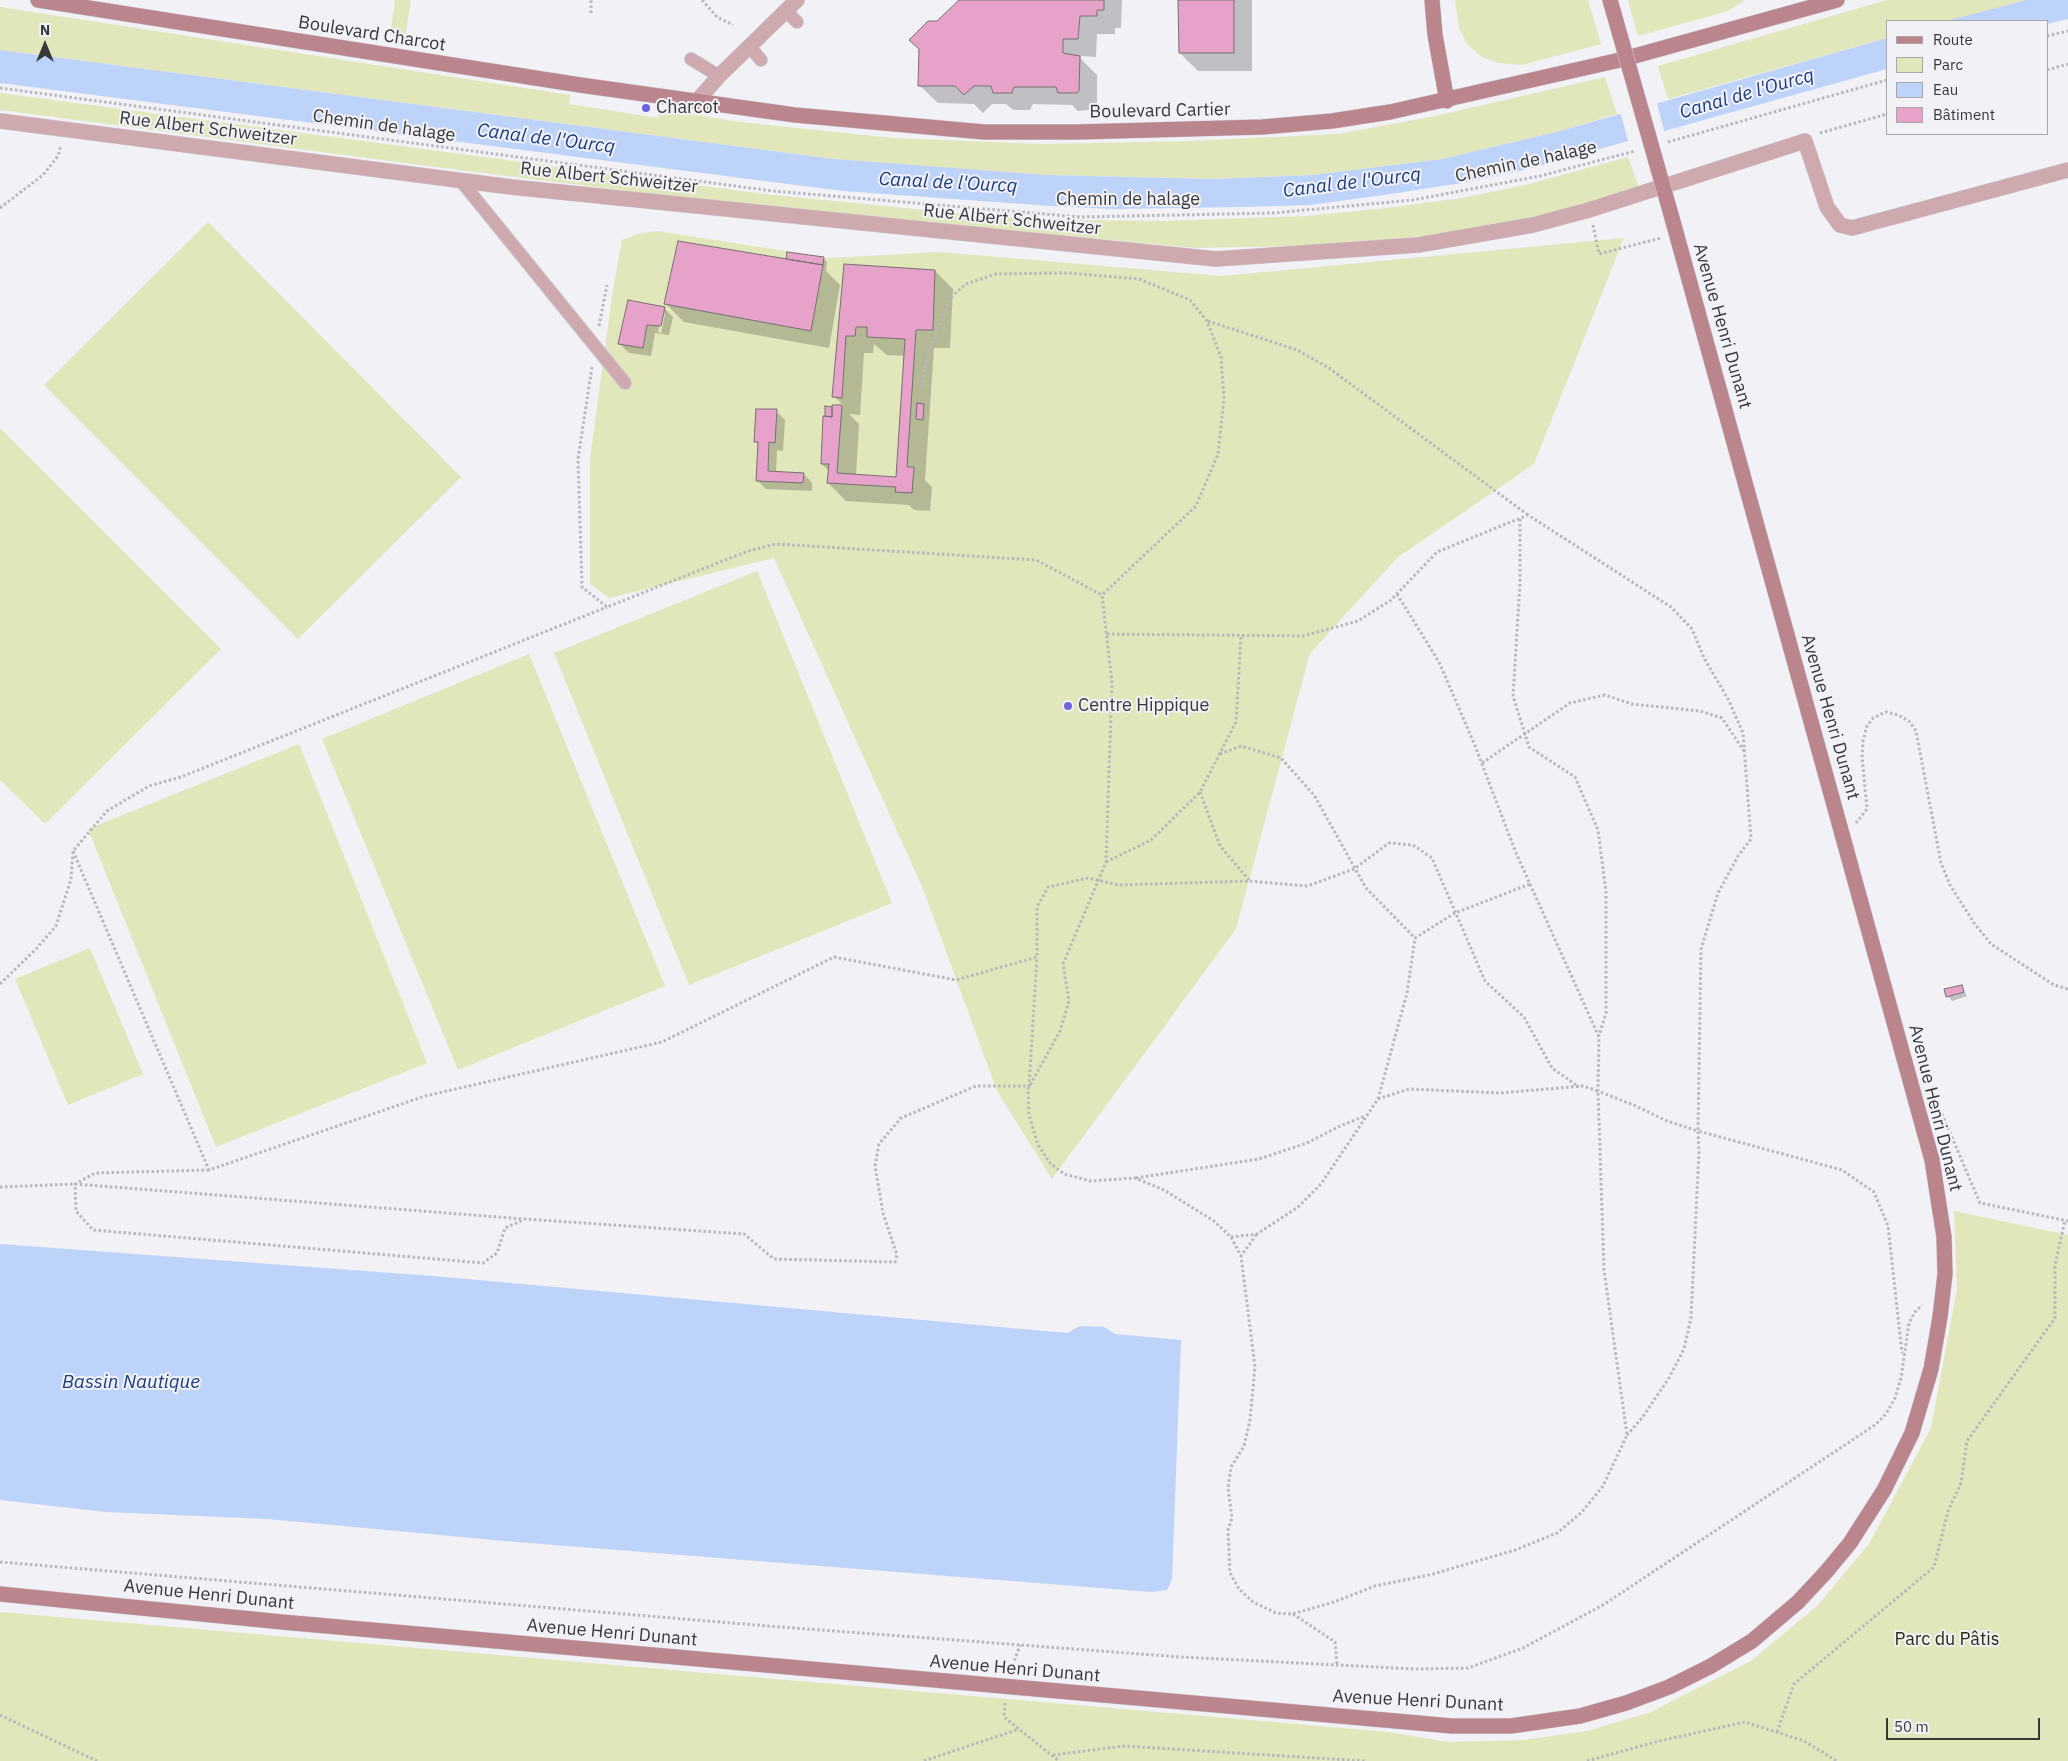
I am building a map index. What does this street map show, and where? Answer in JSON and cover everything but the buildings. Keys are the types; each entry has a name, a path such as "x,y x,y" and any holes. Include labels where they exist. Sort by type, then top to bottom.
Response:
{"street":[{"name":"Boulevard Charcot","path":"41,0 696,102"},
{"path":"696,102 719,76 797,0"},
{"path":"1432,0 1435,35 1447,100"},
{"name":"Boulevard Cartier","path":"696,102 895,125 984,132 1078,132 1262,127 1332,121 1447,100 1620,60 1808,4 1837,0"},
{"name":"Avenue Henri Dunant","path":"0,1594 1006,1687 1452,1726 1511,1726 1580,1716 1626,1703 1669,1687 1711,1666 1752,1641 1798,1602 1850,1543 1884,1490 1912,1433 1931,1369 1940,1317 1945,1274 1940,1199 1922,1122 1841,827 1612,7"},
{"name":"Rue Albert Schweitzer","path":"0,121 461,180 1216,259 1418,245 1533,225 1589,210 1805,141"},
{"path":"1805,141 1827,207 1840,225 1852,228 2068,170"}],"lane":[{"path":"786,11 797,22"},
{"path":"750,47 761,60"},
{"path":"691,59 719,76"},
{"path":"461,180 625,383"}],"path":[{"path":"591,0 591,13"},
{"path":"702,0 717,17 733,25"},
{"path":"2048,36 2068,31"},
{"path":"2048,70 2068,64"},
{"path":"1659,145 1886,80"},
{"name":"Chemin de halage","path":"0,88 773,191 1080,217 1273,213 1413,200 1540,176 1641,150"},
{"path":"1805,141 1816,134 1886,114"},
{"path":"0,208 43,175 58,156 65,130"},
{"path":"1589,210 1600,254 1661,238"},
{"path":"1659,230 1664,247"},
{"path":"921,387 928,353 951,297 966,284 996,274 1067,273 1139,279 1190,300 1207,321 1221,357 1224,398 1218,454 1196,506 1102,595"},
{"path":"607,285 595,346 578,458 582,587 607,607"},
{"path":"1135,1178 1164,1190 1191,1205 1232,1237 1241,1256 1255,1367 1250,1420 1244,1446 1231,1467 1228,1488 1232,1518 1228,1530 1230,1572 1239,1589 1253,1602 1276,1613 1292,1614 1334,1602 1375,1586 1433,1574 1515,1550 1557,1533 1582,1512 1603,1486 1627,1435 1642,1418 1669,1378 1686,1342 1691,1318 1699,1152 1701,949 1718,893 1738,856 1751,839 1743,734 1728,699 1704,658 1692,629 1671,607 1528,515 1329,368 1297,350 1207,321"},
{"path":"1107,634 1303,636 1358,621 1397,594 1436,552 1528,515"},
{"path":"1520,518 1520,582 1513,696 1530,747 1574,777 1598,830 1606,892 1606,1013 1599,1037 1598,1091 1604,1270 1627,1435"},
{"path":"0,984 36,949 56,926 71,879 73,851 107,811 149,786 181,777 748,550 776,544 1036,560 1102,595"},
{"path":"1397,594 1440,662 1530,884 1599,1037"},
{"path":"1029,1086 1060,1031 1069,1001 1063,964 1106,862 1112,683 1102,595"},
{"path":"1106,862 1151,840 1200,792 1236,722 1241,635"},
{"path":"1482,763 1570,703 1605,695 1632,704 1700,711 1722,718 1744,752"},
{"path":"1841,827 1858,823 1867,809 1862,757 1863,741 1867,726 1874,718 1886,712 1898,715 1909,721 1916,731 1940,863 1950,885 1974,923 1991,944 2054,984 2068,990"},
{"path":"1220,754 1241,746 1282,758 1314,796 1366,888 1415,938"},
{"path":"1200,792 1220,846 1249,881"},
{"path":"1366,1116 1340,1126 1307,1143 1259,1159 1135,1178 1090,1181 1064,1174 1050,1163 1038,1145 1029,1115 1037,957 1037,906 1048,887 1088,878 1098,882 1119,885 1249,881 1307,886 1354,869 1389,844 1413,844 1432,858 1485,982 1524,1017 1552,1068 1579,1087"},
{"path":"73,851 209,1170"},
{"path":"1241,1256 1257,1234 1298,1207 1321,1184 1378,1099 1407,993 1415,938 1455,913 1530,884"},
{"path":"75,1184 95,1173 209,1170 425,1096 662,1042 834,957 956,980 1037,957"},
{"path":"0,1187 75,1184 744,1234 774,1259 895,1262 897,1255 883,1213 875,1166 879,1144 901,1118 976,1086 1029,1086"},
{"path":"1378,1099 1409,1089 1500,1093 1579,1087 1598,1091 1636,1106 1667,1122 1842,1170 1874,1192 1888,1226 1903,1356"},
{"path":"1777,1732 1794,1684 1934,1567 1948,1511 1961,1483 1967,1441 2055,1318 2055,1265 2067,1220 1980,1202 1942,1114 1922,1122"},
{"path":"75,1184 76,1211 93,1230 483,1263 497,1253 505,1228 525,1218"},
{"path":"1232,1237 1257,1234"},
{"path":"0,1562 1181,1657 1415,1669 1468,1668 1523,1648 1556,1632 1603,1605 1875,1425 1886,1414 1896,1398 1909,1324 1914,1312 1922,1307 1924,1299"},
{"path":"1292,1614 1315,1627 1335,1642 1337,1664"},
{"path":"1020,1645 1006,1687 1004,1717 1058,1761"},
{"path":"0,1715 96,1761"},
{"path":"1588,1761 1659,1741 1745,1722 1804,1741 1837,1761"},
{"path":"924,1761 1019,1729"},
{"path":"1053,1756 1124,1746 1365,1761"}],"green space":[{"path":"395,0 411,0 405,38 390,35"},
{"path":"1455,0 1588,0 1601,44 1522,65 1499,63 1482,57 1467,44 1459,28"},
{"path":"1628,0 1745,0 1728,11 1638,36"},
{"path":"1887,0 2026,0 1951,20 1886,20 1886,38 1668,99 1658,66"},
{"path":"0,7 570,95 569,104 658,118 659,109 740,122 892,138 1042,144 1190,141 1338,134 1435,116 1605,77 1617,114 1560,131 1442,159 1313,175 1213,179 1047,175 939,168 834,159 0,50"},
{"path":"0,93 764,194 954,213 1049,220 1165,221 1307,216 1386,208 1462,198 1525,185 1628,157 1639,188 1520,222 1358,245 1195,248 741,205 451,169 0,110"},
{"path":"208,222 461,477 298,639 44,385"},
{"name":"Centre Hippique","path":"657,231 830,258 939,252 1222,276 1624,238 1534,464 1398,557 1310,653 1236,929 1052,1179 997,1091 924,891 774,558 609,598 590,584 590,459 613,289 622,240 638,234"},
{"path":"0,428 221,649 45,824 0,780"},
{"path":"757,571 892,903 689,985 554,653"},
{"path":"529,654 665,986 458,1070 322,739"},
{"path":"299,744 427,1063 216,1147 88,829"},
{"path":"90,948 143,1074 68,1105 15,979"},
{"name":"Parc du Pâtis","path":"1954,1211 2068,1235 2068,1761 0,1761 0,1612 1389,1732 1447,1742 1523,1740 1587,1731 1651,1712 1751,1661 1818,1605 1869,1544 1931,1428 1957,1289"}],"water":[{"path":"2026,0 2068,0 2068,19 2048,24 2048,20 1951,20"},
{"name":"Canal de l'Ourcq","path":"1886,38 1886,69 1524,170 1462,183 1310,205 1114,209 843,191 0,83 0,50 834,159 1047,175 1213,179 1313,175 1442,159 1560,131"},
{"name":"Bassin Nautique","path":"0,1244 433,1276 1067,1333 1080,1326 1104,1327 1115,1334 1181,1340 1172,1579 1167,1590 1151,1592 516,1542 268,1519 106,1512 0,1500"}],"pier":[{"path":"1656,100 1665,134 1629,144 1620,111"}],"place":[{"name":"Charcot","path":"646,108"},
{"name":"Centre Hippique","path":"1068,706"}]}
